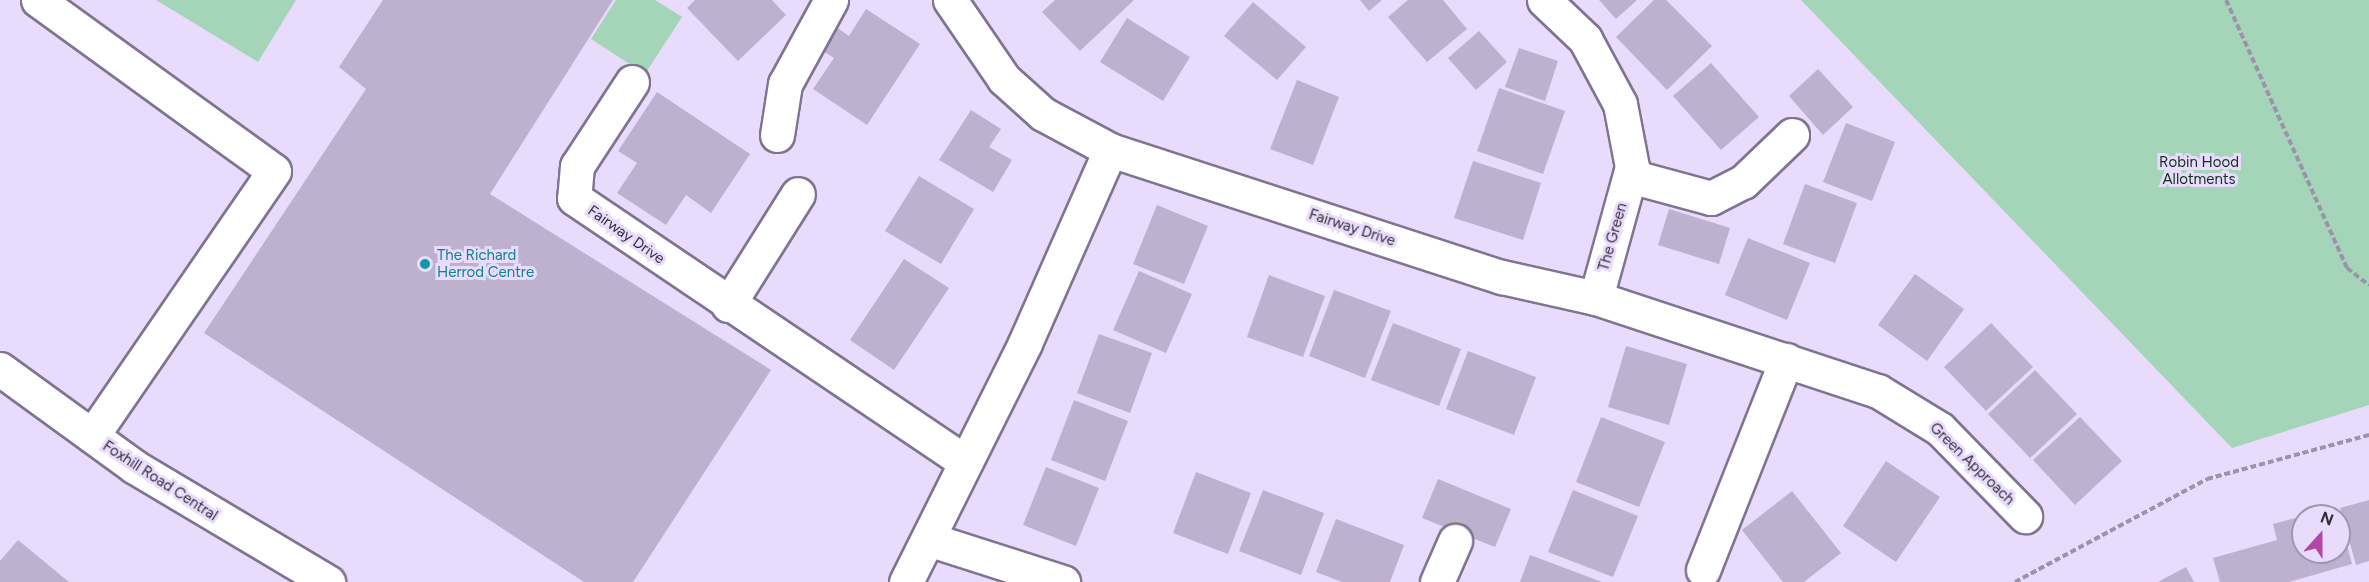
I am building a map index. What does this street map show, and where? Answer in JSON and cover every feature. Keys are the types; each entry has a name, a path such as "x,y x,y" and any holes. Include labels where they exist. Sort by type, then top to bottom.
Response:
{"street":[{"path":"38,0 274,171 92,436"},
{"path":"777,135 785,84 831,0"},
{"name":"Fairway Drive","path":"950,0 1005,79 1043,114 1110,150 1502,277 1596,298"},
{"name":"The Green","path":"1544,0 1585,39 1620,104 1631,172 1596,298"},
{"name":"Fairway Drive","path":"632,82 577,166 574,198 728,305 962,460"},
{"path":"1631,172 1711,198 1743,182 1792,135"},
{"path":"906,582 928,539 962,460 1024,343 1110,150"},
{"path":"728,305 798,194"},
{"name":"Green Approach","path":"1596,298 1878,391 1940,429 2025,516"},
{"path":"1703,570 1786,360"},
{"name":"Foxhill Road Central","path":"0,369 92,436 273,554 328,582"},
{"path":"928,539 1063,582"},
{"path":"1437,582 1455,541"}],"path":[{"path":"2226,0 2347,268 2369,285"},
{"path":"2015,582 2207,479 2369,435"}],"green space":[{"path":"156,0 296,0 258,62"},
{"path":"616,0 655,0 682,17 645,74 591,39"},
{"name":"Robin Hood Allotments","path":"1801,0 2369,0 2369,405 2232,448"}],"building":[{"name":"The Richard Herrod Centre","path":"383,0 613,0 490,194 771,370 633,582 584,582 204,333 366,89 339,67"},
{"path":"695,0 772,0 786,15 738,61 687,8"},
{"path":"1055,0 1134,0 1080,51 1042,12"},
{"path":"1360,0 1382,0 1369,11"},
{"path":"1408,0 1443,0 1467,29 1427,62 1388,17"},
{"path":"1599,0 1637,0 1616,19"},
{"path":"1654,0 1666,0 1712,46 1667,90 1616,37"},
{"path":"1253,2 1306,47 1277,80 1224,36"},
{"path":"866,9 920,44 867,125 813,89 834,58 817,47 832,24 849,36"},
{"path":"1127,18 1190,57 1163,101 1100,62"},
{"path":"1479,31 1507,62 1476,90 1448,58"},
{"path":"1519,48 1558,61 1545,101 1505,87"},
{"path":"1711,63 1759,117 1721,150 1673,96"},
{"path":"1818,69 1853,107 1823,135 1789,96"},
{"path":"1297,80 1339,97 1313,165 1270,149"},
{"path":"1499,88 1565,111 1543,174 1477,151"},
{"path":"657,92 750,154 711,213 686,195 666,225 617,193 637,163 618,151"},
{"path":"971,110 1001,129 989,147 1012,160 993,192 939,160"},
{"path":"1846,123 1895,142 1872,201 1823,182"},
{"path":"1473,161 1541,183 1523,240 1454,218"},
{"path":"919,176 974,209 941,264 885,231"},
{"path":"1805,184 1857,203 1835,263 1783,244"},
{"path":"1157,205 1208,226 1184,284 1133,264"},
{"path":"1669,209 1730,228 1719,264 1658,245"},
{"path":"1748,238 1810,263 1787,320 1725,295"},
{"path":"904,259 949,288 894,370 850,340"},
{"path":"1139,271 1192,294 1166,353 1113,330"},
{"path":"1915,274 1964,309 1927,361 1878,325"},
{"path":"1269,275 1325,296 1303,357 1247,337"},
{"path":"1334,290 1391,311 1365,378 1309,356"},
{"path":"1393,323 1461,349 1439,406 1371,380"},
{"path":"1991,323 2033,367 1986,411 1944,367"},
{"path":"1099,334 1152,353 1130,413 1077,393"},
{"path":"1626,346 1687,364 1669,425 1608,407"},
{"path":"1468,351 1536,377 1514,435 1446,409"},
{"path":"2035,370 2077,414 2030,458 1988,414"},
{"path":"1074,400 1128,421 1105,481 1051,460"},
{"path":"1601,417 1665,442 1639,507 1576,482"},
{"path":"2080,417 2122,461 2075,505 2033,460"},
{"path":"1886,461 1940,497 1896,562 1843,526"},
{"path":"1046,467 1099,488 1076,546 1023,525"},
{"path":"1196,472 1251,493 1228,554 1173,533"},
{"path":"1438,479 1511,509 1495,547 1422,518"},
{"path":"1263,490 1324,513 1301,575 1239,551"},
{"path":"1573,490 1638,516 1613,577 1548,552"},
{"path":"1792,491 1841,553 1804,582 1783,582 1742,530"},
{"path":"2369,500 2369,561 2356,565 2351,547 2351,505"},
{"path":"1336,519 1404,545 1390,582 1342,582 1316,572"},
{"path":"2291,519 2291,564 2351,564 2351,560 2352,564 2289,582 2220,582 2213,558 2277,540 2273,524"},
{"path":"18,540 69,582 0,582 0,561"},
{"path":"1530,555 1602,582 1520,582"},
{"path":"2186,567 2194,582 2158,582"}],"place":[{"name":"The Richard Herrod Centre","path":"425,264"}]}
